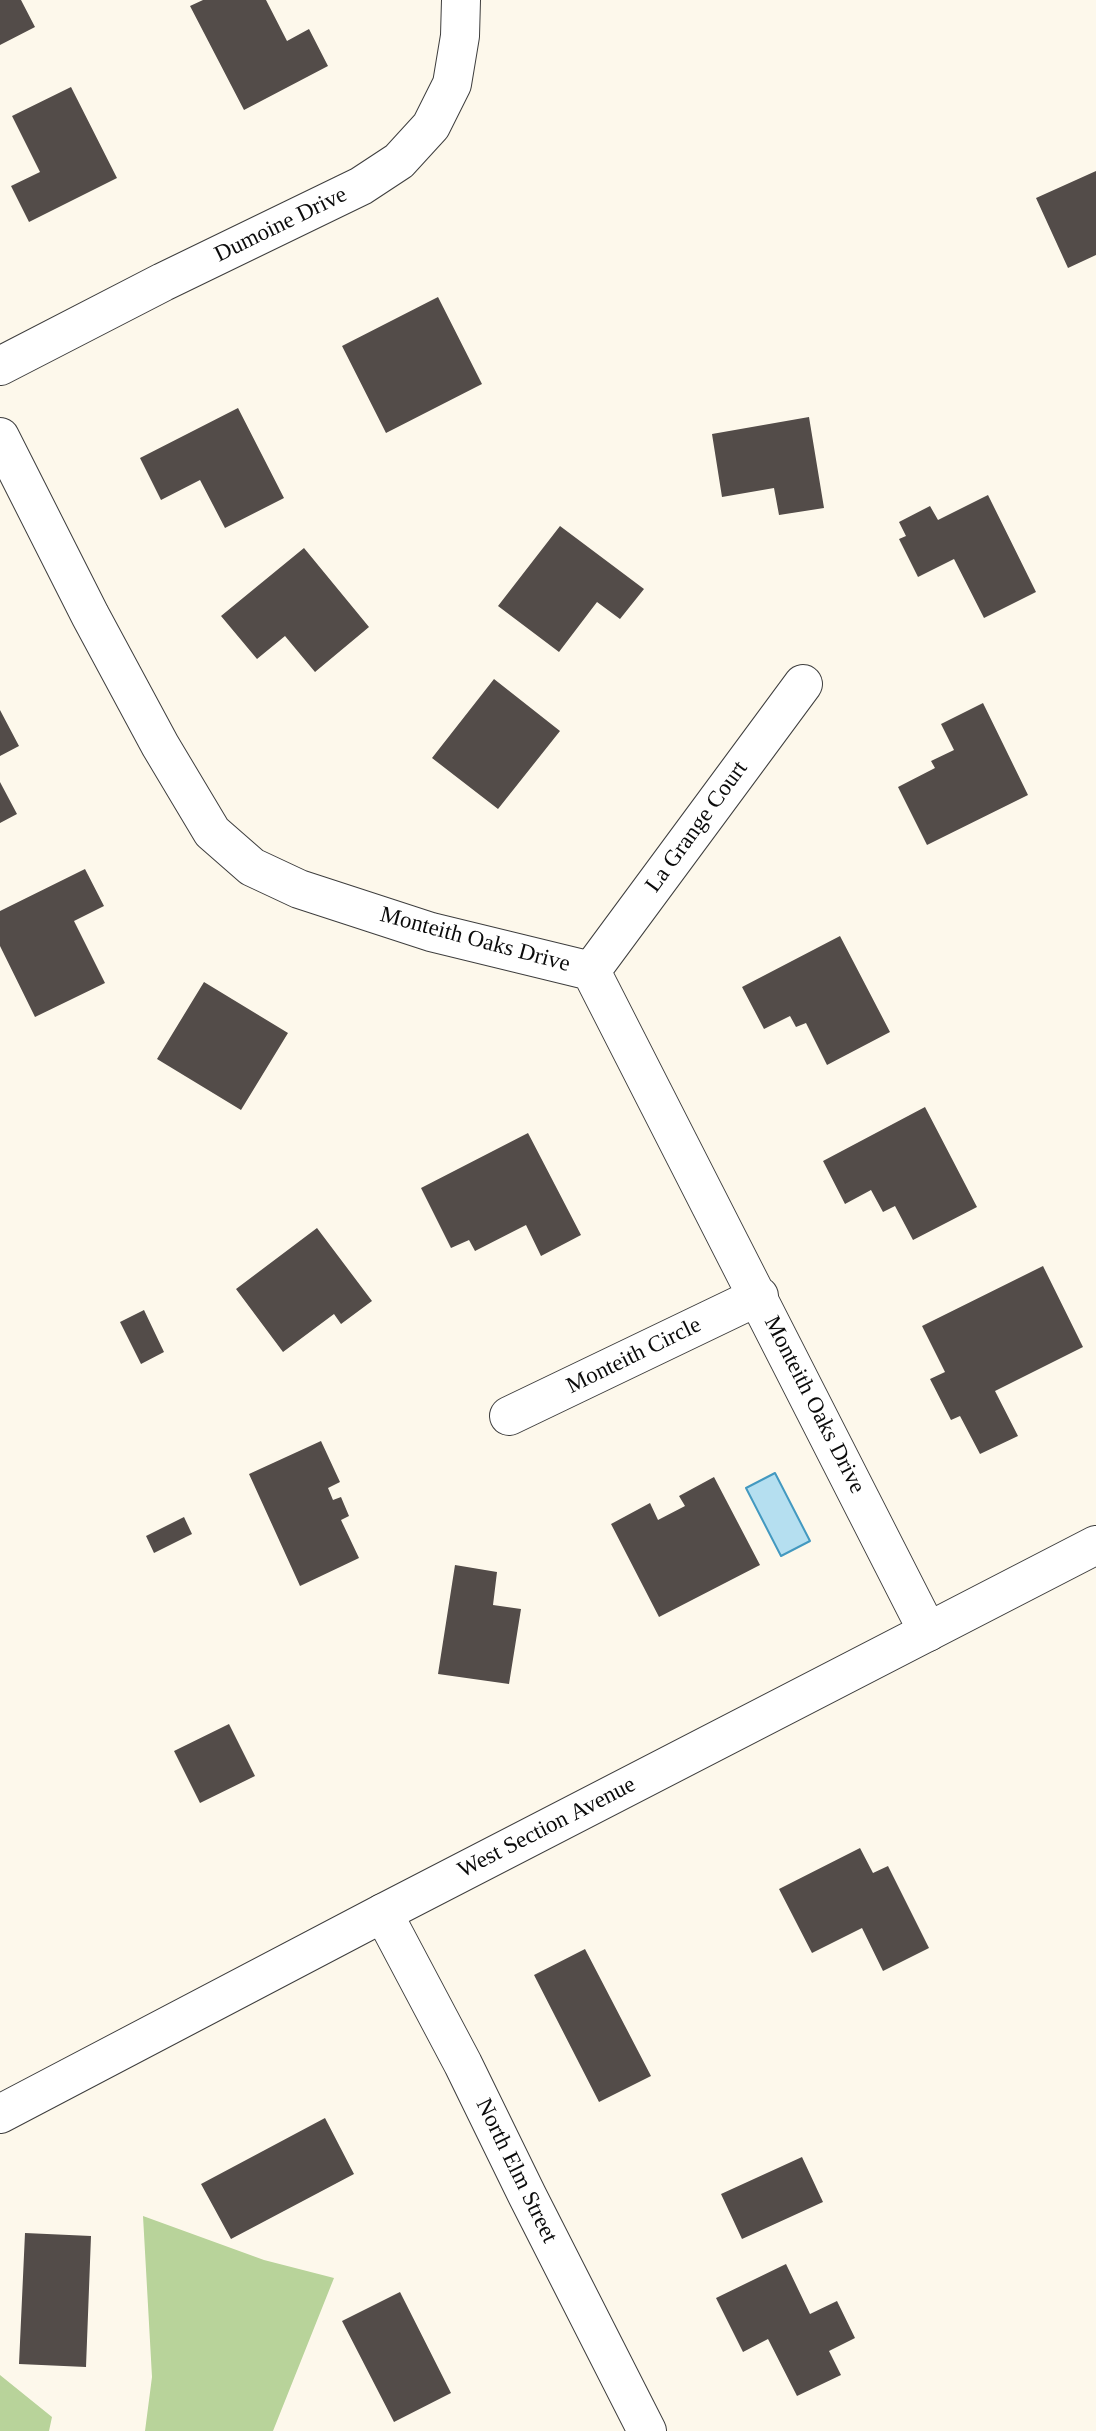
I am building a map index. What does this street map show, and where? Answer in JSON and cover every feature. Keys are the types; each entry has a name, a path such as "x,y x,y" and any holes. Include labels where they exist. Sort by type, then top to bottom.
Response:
{"street":[{"name":"Dumoine Drive","path":"0,366 163,282 361,186 400,161 431,126 452,84 460,36 461,0"},
{"name":"Monteith Oaks Drive","path":"0,437 103,639 160,745 212,832 252,867 299,889 431,932 591,971 928,1632"},
{"name":"La Grange Court","path":"591,971 803,684"},
{"name":"Monteith Circle","path":"509,1416 759,1296"},
{"name":"West Section Avenue","path":"0,2114 1096,1545"},
{"name":"North Elm Street","path":"383,1913 463,2064 647,2431"}],"green space":[{"path":"143,2216 264,2260 334,2278 273,2431 145,2431 152,2377"},
{"path":"0,2375 52,2417 49,2431 0,2431"}],"water":[{"path":"775,1473 810,1541 781,1556 746,1488"}],"building":[{"path":"0,0 21,0 35,27 0,45"},
{"path":"203,0 266,0 287,41 309,29 328,66 244,110 190,6"},
{"path":"71,87 117,178 29,222 11,186 40,172 12,116"},
{"path":"1096,171 1096,255 1068,268 1036,198"},
{"path":"438,297 482,384 386,433 342,346"},
{"path":"238,408 284,498 225,528 200,480 161,500 140,458"},
{"path":"809,417 824,508 779,515 774,488 722,497 712,434"},
{"path":"988,495 1036,592 984,618 954,559 918,577 899,539 906,536 899,522 930,506 938,520"},
{"path":"560,526 644,589 620,619 597,602 559,652 498,606"},
{"path":"304,548 369,627 315,672 285,636 257,659 221,616"},
{"path":"494,679 560,731 498,809 432,758"},
{"path":"983,703 1028,795 927,845 898,787 935,768 931,761 954,750 941,724"},
{"path":"0,710 19,746 0,756"},
{"path":"0,782 17,814 0,823"},
{"path":"85,869 104,906 74,921 105,983 35,1017 0,946 0,911"},
{"path":"840,936 890,1032 827,1065 806,1023 796,1027 790,1016 764,1029 742,987"},
{"path":"204,982 288,1033 241,1110 157,1059"},
{"path":"925,1107 977,1207 913,1240 895,1206 883,1212 871,1190 845,1204 823,1161"},
{"path":"528,1133 581,1235 541,1256 526,1225 475,1251 469,1240 451,1248 421,1188"},
{"path":"317,1228 372,1301 341,1324 334,1314 283,1352 236,1289"},
{"path":"1043,1266 1083,1347 995,1391 1018,1436 980,1454 960,1416 951,1420 930,1379 945,1372 922,1326"},
{"path":"144,1310 164,1352 141,1364 120,1322"},
{"path":"321,1441 340,1482 328,1488 333,1500 341,1497 349,1516 341,1520 359,1558 300,1586 249,1474"},
{"path":"714,1477 760,1565 659,1617 611,1524 650,1503 658,1520 685,1506 679,1496"},
{"path":"184,1517 192,1534 154,1553 146,1536"},
{"path":"455,1565 497,1572 493,1605 521,1609 509,1684 438,1674"},
{"path":"229,1724 255,1776 200,1803 174,1751"},
{"path":"860,1848 873,1873 888,1866 929,1948 883,1971 862,1928 812,1953 779,1889"},
{"path":"585,1949 651,2076 599,2102 534,1975"},
{"path":"325,2118 354,2174 231,2239 201,2184"},
{"path":"802,2157 823,2202 742,2239 721,2194"},
{"path":"25,2233 91,2236 86,2367 19,2364"},
{"path":"786,2264 810,2314 837,2301 855,2338 829,2351 841,2375 797,2396 768,2339 743,2352 716,2298"},
{"path":"400,2292 451,2393 394,2422 342,2321"}]}
